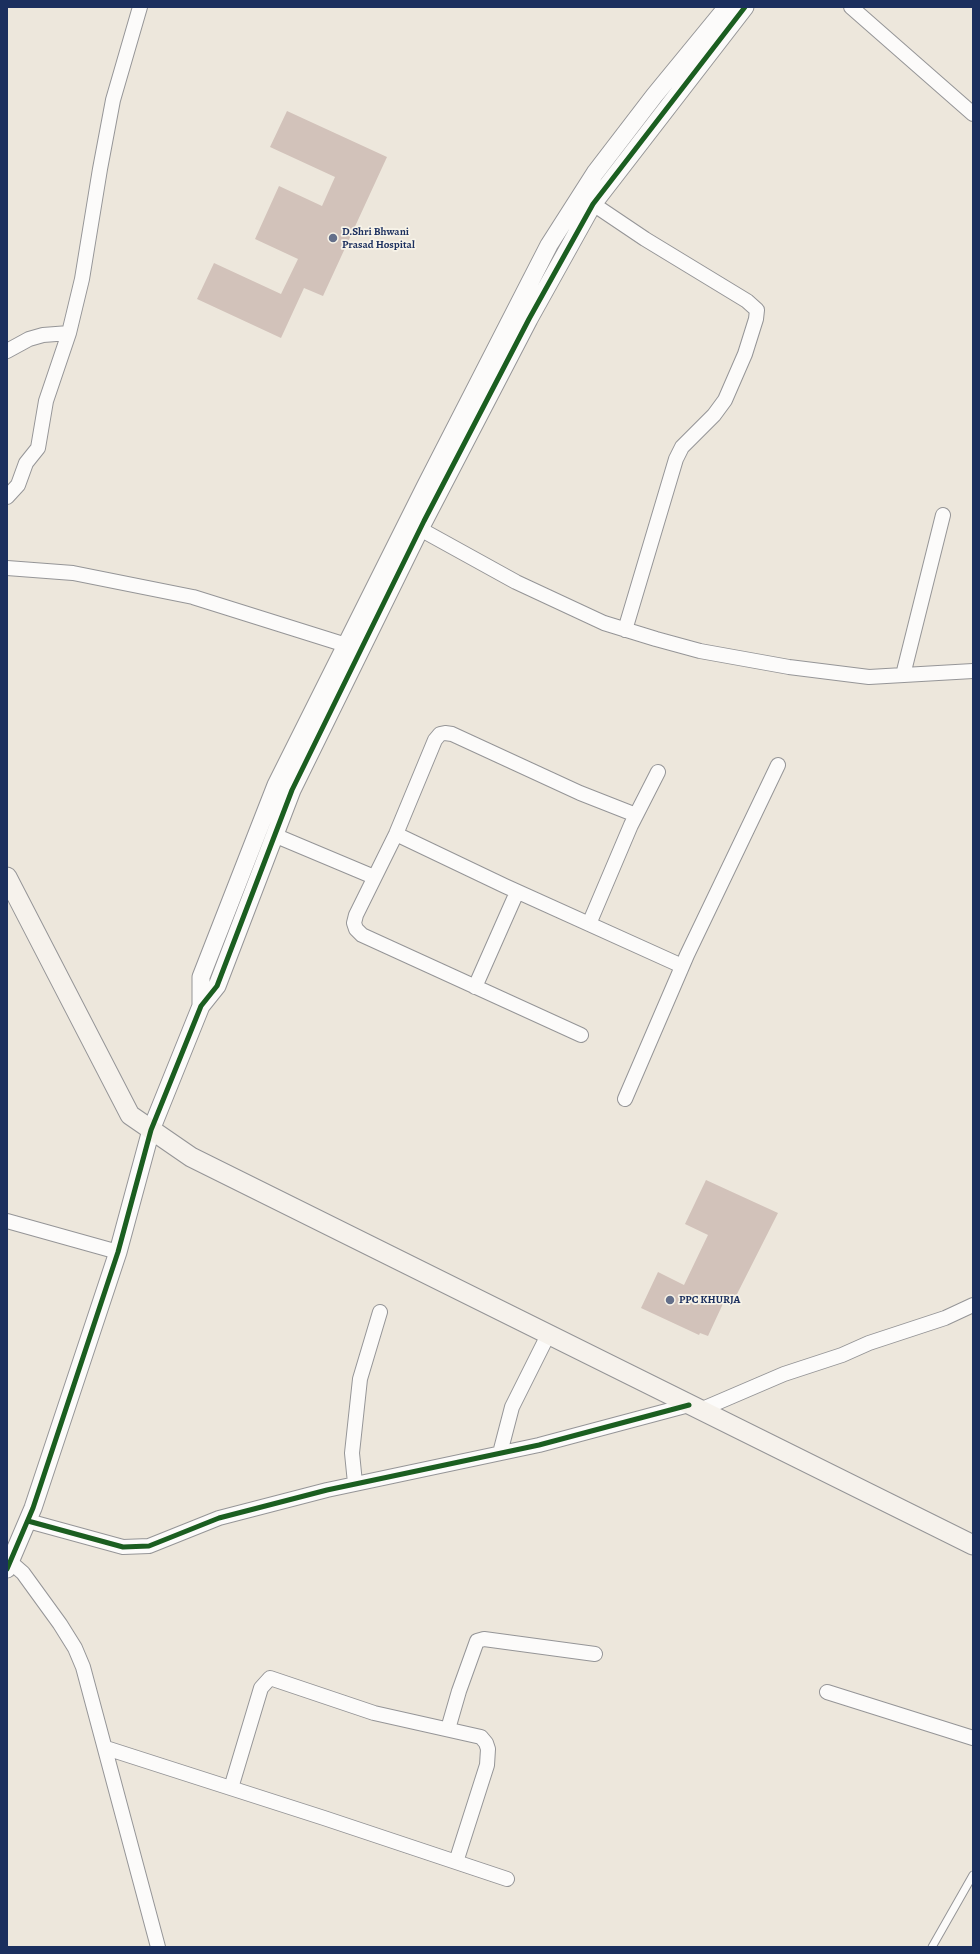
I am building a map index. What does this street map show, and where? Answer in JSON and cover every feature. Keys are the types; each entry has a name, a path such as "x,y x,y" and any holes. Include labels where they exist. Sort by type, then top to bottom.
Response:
{"main road":[{"path":"8,880 130,1116 191,1157 973,1545"}],"street":[{"path":"7,497 18,485 26,463 38,448 46,401 69,333 82,279 113,100 140,7"},
{"path":"201,1006 201,977 276,785 549,245 595,173 654,96 728,7"},
{"path":"158,1947 106,1748 83,1667 75,1648 60,1624 23,1573 8,1563 28,1521 118,1252 151,1130 201,1006 217,986 292,790 420,529 529,319 593,204 745,7"},
{"path":"851,7 973,114"},
{"path":"593,204 645,239 748,301 757,310 756,319 745,354 725,400 714,415 682,448 676,458 625,630"},
{"path":"7,351 29,339 48,334 69,333"},
{"path":"903,675 943,515"},
{"path":"420,529 516,582 604,623 700,650 789,667 869,677 973,671"},
{"path":"7,568 73,573 193,597 346,645"},
{"path":"581,1035 362,934 356,929 354,923 356,915 396,834 435,740 440,734 445,733 580,793 636,815"},
{"path":"625,1099 682,966 778,765"},
{"path":"589,924 636,815 658,772"},
{"path":"396,834 517,892 682,966"},
{"path":"274,835 374,877"},
{"path":"475,987 517,892"},
{"path":"7,1221 118,1252"},
{"path":"28,1521 123,1547 149,1546 219,1518 355,1483 539,1445 695,1407 784,1374 842,1355 869,1343 945,1318 973,1304"},
{"path":"355,1483 352,1453 360,1379 380,1312"},
{"path":"500,1453 512,1407 548,1334"},
{"path":"448,1729 463,1676 477,1641 484,1638 595,1654"},
{"path":"231,1788 261,1688 270,1678 374,1713 481,1737 486,1743 489,1755 456,1862"},
{"path":"827,1692 973,1738"},
{"path":"106,1748 507,1879"}],"lane":[{"path":"932,1947 973,1875"}],"building":[{"path":"287,111 387,157 323,296 304,288 281,338 197,299 214,263 281,294 298,259 255,239 279,186 322,206 335,177 270,147"},
{"path":"706,1180 778,1213 735,1298 727,1295 708,1336 700,1333 699,1335 641,1308 658,1272 684,1285 708,1235 685,1224"}],"cycle path":[{"path":"7,1569 33,1508 118,1252 151,1130 201,1006 217,986 292,790 424,521 529,319 593,204 745,7"},
{"path":"28,1521 123,1547 149,1546 219,1518 327,1490 539,1445 689,1405"}],"place":[{"name":"D.Shri Bhwani Prasad Hospital","path":"333,238"},
{"name":"PPC KHURJA","path":"670,1300"}]}
